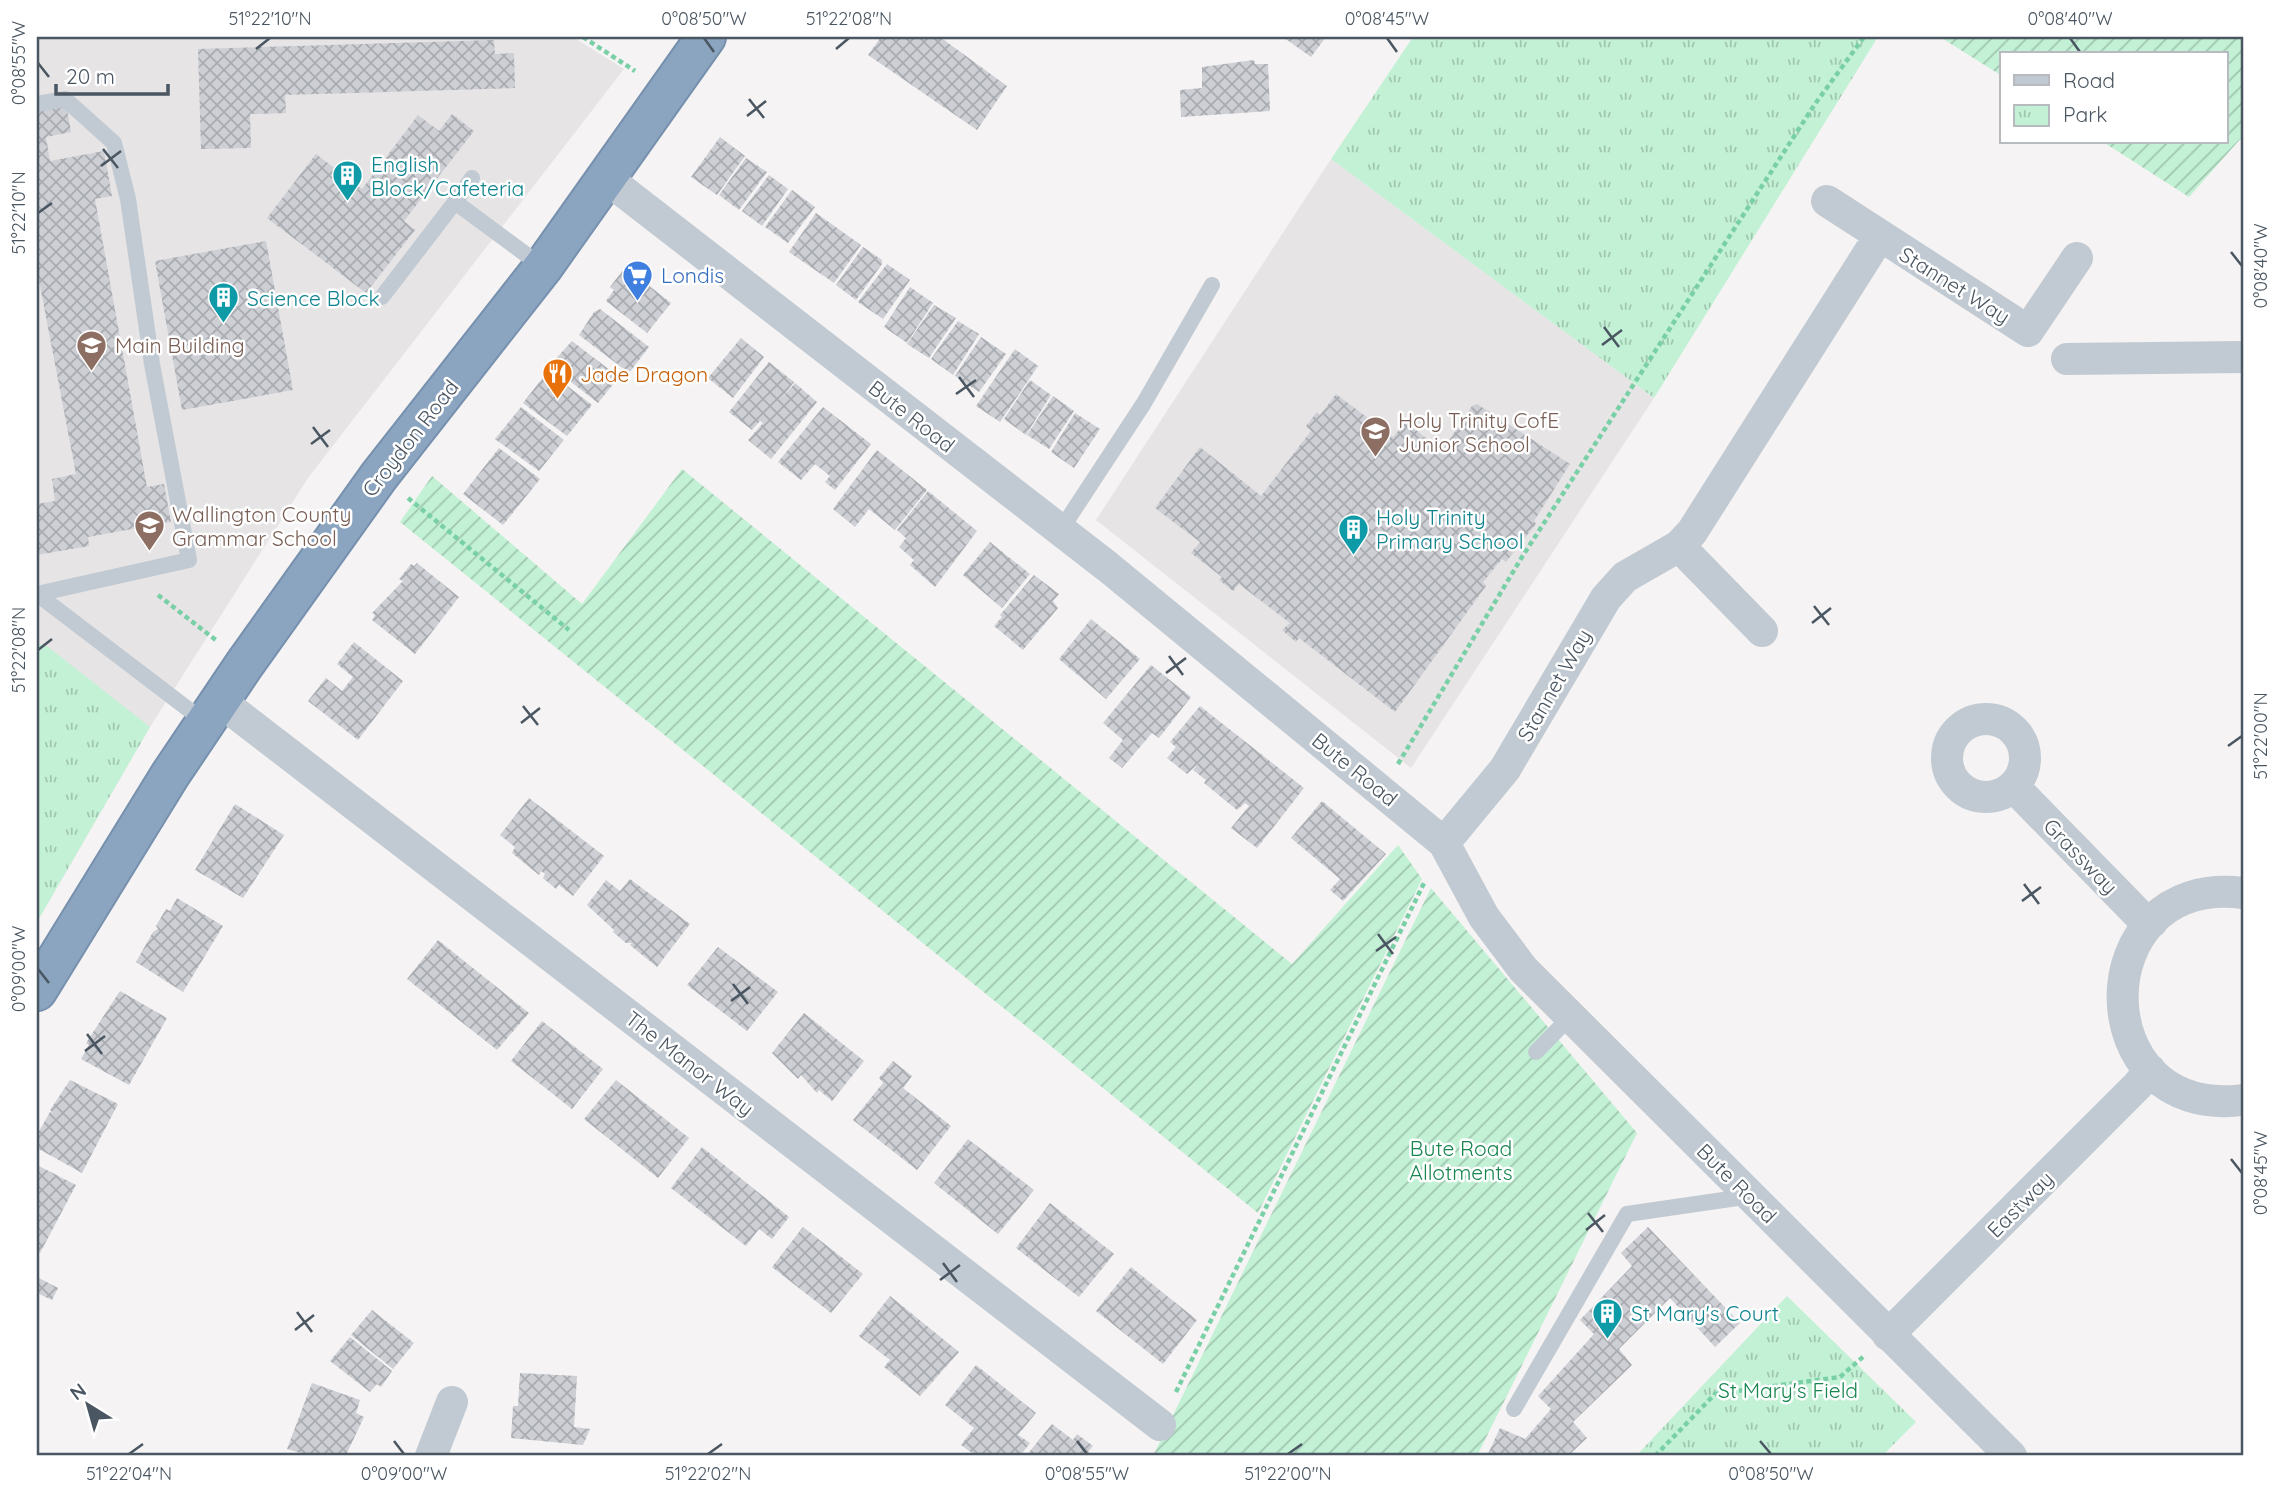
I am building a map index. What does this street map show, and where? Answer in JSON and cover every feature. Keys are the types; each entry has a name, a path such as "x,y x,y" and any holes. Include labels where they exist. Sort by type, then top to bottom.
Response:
{"highway":[{"name":"Croydon Road","path":"37,991 85,909 213,711 380,476 543,267 706,37"}],"street":[{"name":"Bute Road","path":"606,178 1060,531 1444,843 1484,917 1502,943 1570,1017 2011,1456"},
{"name":"Stannet Way","path":"1827,201 2028,331 2077,258"},
{"name":"Stannet Way","path":"1444,843 1504,769 1606,598 1625,577 1679,546 1692,532 1879,237"},
{"path":"2067,359 2243,357"},
{"path":"1679,546 1762,631"},
{"name":"The Manor Way","path":"213,711 1160,1425"},
{"name":"Grassway","path":"2013,786 2139,915 2152,922"},
{"path":"2243,894 2226,891 2199,895 2174,905 2152,922 2135,943 2124,968 2120,995 2124,1022 2134,1048 2150,1070 2172,1087 2197,1098 2225,1102 2243,1100"},
{"name":"Eastway","path":"1888,1335 2129,1095 2150,1070"},
{"path":"432,1456 453,1402"}],"lane":[{"path":"37,104 65,99 114,143 128,199 152,365 189,560 37,594"},
{"path":"382,297 472,178"},
{"path":"455,202 543,267"},
{"path":"1060,531 1144,403 1212,285"},
{"path":"37,594 213,711"},
{"path":"1536,1052 1570,1017"},
{"path":"1514,1409 1627,1214 1751,1196"}],"path":[{"path":"583,37 667,92"},
{"path":"1382,790 1522,557 1815,104 1864,37"},
{"path":"380,476 569,630"},
{"path":"130,573 223,645"},
{"path":"1160,1425 1444,843"},
{"path":"1655,1456 1715,1394 1840,1377 1888,1335"}],"shaded area":[{"name":"Wallington County Grammar School","path":"37,37 573,37 624,69 308,478 150,727 37,922"},
{"name":"Holy Trinity CofE Junior School","path":"1331,159 1654,398 1411,768 1096,520"}],"green space":[{"path":"1413,37 1872,37 1876,40 1654,398 1331,159"},
{"path":"1940,37 2243,37 2243,136 2189,197 2106,144 2228,144 2228,52 2000,52 2000,75"},
{"path":"682,469 1292,964 1398,845 1422,879 1258,1213 400,522 432,476 582,604"},
{"path":"37,644 47,646 150,727 37,922"},
{"name":"Bute Road Allotments","path":"1431,888 1637,1133 1477,1456 1153,1456"},
{"name":"St Mary's Field","path":"1787,1296 1916,1422 1882,1456 1636,1456"}],"building":[{"path":"881,37 940,37 1007,86 977,130 868,55"},
{"path":"1283,37 1326,37 1311,57"},
{"path":"494,40 495,54 514,53 515,88 285,95 286,113 250,114 251,148 201,149 198,49"},
{"path":"1254,60 1255,64 1268,64 1270,111 1181,117 1180,90 1202,88 1202,67"},
{"name":"Main Building","path":"66,103 71,132 46,137 50,161 104,151 112,196 95,199 147,487 164,484 171,522 88,537 89,546 37,555 37,504 55,501 52,479 76,474 37,270 37,108"},
{"name":"English Block/Cafeteria","path":"452,114 474,131 404,221 415,230 366,293 267,218 316,154 362,189 418,115 439,131"},
{"path":"720,137 745,156 717,195 691,177"},
{"path":"746,158 767,172 739,210 719,195"},
{"path":"769,175 788,189 762,226 742,211"},
{"path":"792,190 815,207 788,243 765,227"},
{"path":"816,213 861,245 834,283 789,252"},
{"name":"Science Block","path":"266,241 293,390 182,410 155,261"},
{"path":"863,247 882,260 882,264 856,300 836,285"},
{"path":"887,264 910,280 883,319 858,302"},
{"name":"Londis","path":"623,270 627,273 629,270 671,303 647,333 606,301 614,290 610,287"},
{"path":"910,287 933,303 907,343 884,327"},
{"path":"934,305 956,318 929,358 907,344"},
{"path":"600,309 649,347 629,373 579,335 594,312"},
{"path":"958,321 979,334 953,375 931,359"},
{"path":"981,337 1006,354 979,392 955,376"},
{"path":"741,338 764,357 733,398 708,378"},
{"path":"572,341 619,377 598,403 552,367 551,364"},
{"path":"1015,349 1038,366 1000,422 976,406"},
{"path":"769,362 794,382 782,398 795,383 817,402 771,459 748,440 763,423 760,421 752,430 729,412"},
{"path":"548,371 592,405 567,436 523,403"},
{"path":"1030,380 1051,395 1026,435 1004,419"},
{"name":"Holy Trinity Primary School","path":"1336,394 1393,437 1406,422 1442,451 1472,406 1477,404 1570,464 1534,521 1536,524 1506,562 1502,559 1483,582 1486,586 1395,712 1299,638 1296,642 1282,630 1290,623 1239,584 1233,591 1219,580 1222,577 1191,553 1200,542 1155,508 1200,447 1261,496 1311,431 1306,426 1317,412 1320,415"},
{"path":"1053,396 1074,411 1049,449 1027,435"},
{"path":"521,407 564,440 539,471 495,439"},
{"path":"823,407 871,444 835,490 825,482 830,476 815,464 801,480 778,462"},
{"path":"1075,413 1100,429 1074,468 1051,452"},
{"path":"499,448 540,479 503,525 463,494"},
{"path":"877,450 927,490 895,530 869,509 855,527 833,509"},
{"path":"928,491 977,531 935,587 910,565 914,560 899,547 906,538 897,530"},
{"path":"990,542 1030,574 1002,608 963,575"},
{"path":"417,563 459,597 415,654 372,620 375,615 372,613 403,581 399,579 411,564 414,566"},
{"path":"1034,575 1059,594 1053,601 1058,608 1023,650 994,626"},
{"path":"1091,619 1140,659 1106,699 1059,659"},
{"path":"354,642 403,681 358,740 308,701 326,678 342,691 353,677 337,664"},
{"path":"1151,665 1191,697 1159,738 1152,733 1122,768 1109,758 1123,740 1103,723"},
{"path":"1200,706 1304,788 1257,848 1231,828 1249,806 1245,803 1237,810 1204,783 1206,780 1193,770 1199,763 1187,774 1167,758 1176,747 1170,742"},
{"path":"529,798 604,856 573,896 559,885 556,889 543,878 545,874 541,871 539,875 512,853 515,847 500,835"},
{"path":"1322,801 1386,854 1343,901 1330,890 1340,879 1291,838"},
{"path":"235,804 284,835 243,898 195,870"},
{"path":"630,879 690,924 657,967 630,945 632,943 626,943 613,932 614,930 587,905 606,880 620,891"},
{"path":"177,898 223,926 183,992 136,962 153,932 158,929 156,926 166,909 170,911"},
{"path":"438,940 529,1013 497,1050 407,979"},
{"path":"718,947 778,992 747,1031 687,985"},
{"path":"120,991 167,1018 129,1085 81,1059 89,1045 86,1043"},
{"path":"804,1013 864,1061 832,1101 819,1090 817,1093 801,1075 798,1079 772,1053"},
{"path":"542,1021 603,1069 572,1109 511,1061"},
{"path":"893,1061 912,1076 903,1088 951,1126 917,1170 853,1120 883,1083 879,1078"},
{"path":"70,1080 118,1104 82,1173 37,1148 38,1133 50,1112 53,1113 50,1110"},
{"path":"616,1080 689,1138 658,1178 584,1119"},
{"path":"968,1139 1034,1190 998,1234 934,1183"},
{"path":"702,1147 789,1217 772,1239 759,1229 746,1246 671,1188"},
{"path":"37,1165 76,1185 40,1253 37,1251"},
{"path":"1050,1203 1114,1254 1079,1297 1016,1248"},
{"path":"803,1227 863,1274 831,1313 772,1267"},
{"name":"St Mary's Court","path":"1648,1227 1740,1323 1715,1347 1670,1298 1619,1349 1632,1365 1573,1422 1587,1438 1568,1456 1487,1456 1500,1428 1525,1439 1551,1409 1538,1396 1594,1334 1580,1320 1632,1266 1621,1253"},
{"path":"1131,1267 1197,1320 1163,1364 1096,1311"},
{"path":"39,1278 58,1288 52,1300 37,1293"},
{"path":"890,1296 959,1352 920,1396 884,1367 890,1360 859,1336"},
{"path":"372,1310 414,1343 393,1369 351,1335"},
{"path":"350,1337 392,1371 381,1387 377,1384 370,1392 330,1361"},
{"path":"976,1365 1036,1413 1018,1435 1030,1443 1020,1456 976,1456 961,1445 974,1428 945,1405"},
{"path":"520,1373 577,1376 574,1427 590,1429 583,1445 511,1438 513,1406 518,1406"},
{"path":"312,1383 360,1400 356,1413 364,1417 347,1453 310,1456 287,1449"},
{"path":"1052,1424 1073,1440 1077,1434 1093,1446 1088,1452 1094,1456 1026,1456"}],"place":[{"name":"English Block/Cafeteria","path":"348,203"},
{"name":"Londis","path":"638,302"},
{"name":"Science Block","path":"224,325"},
{"name":"Main Building","path":"92,372"},
{"name":"Jade Dragon","path":"557,401"},
{"name":"Holy Trinity CofE Junior School","path":"1375,459"},
{"name":"Wallington County Grammar School","path":"149,553"},
{"name":"Holy Trinity Primary School","path":"1353,556"},
{"name":"St Mary's Court","path":"1608,1340"}]}
